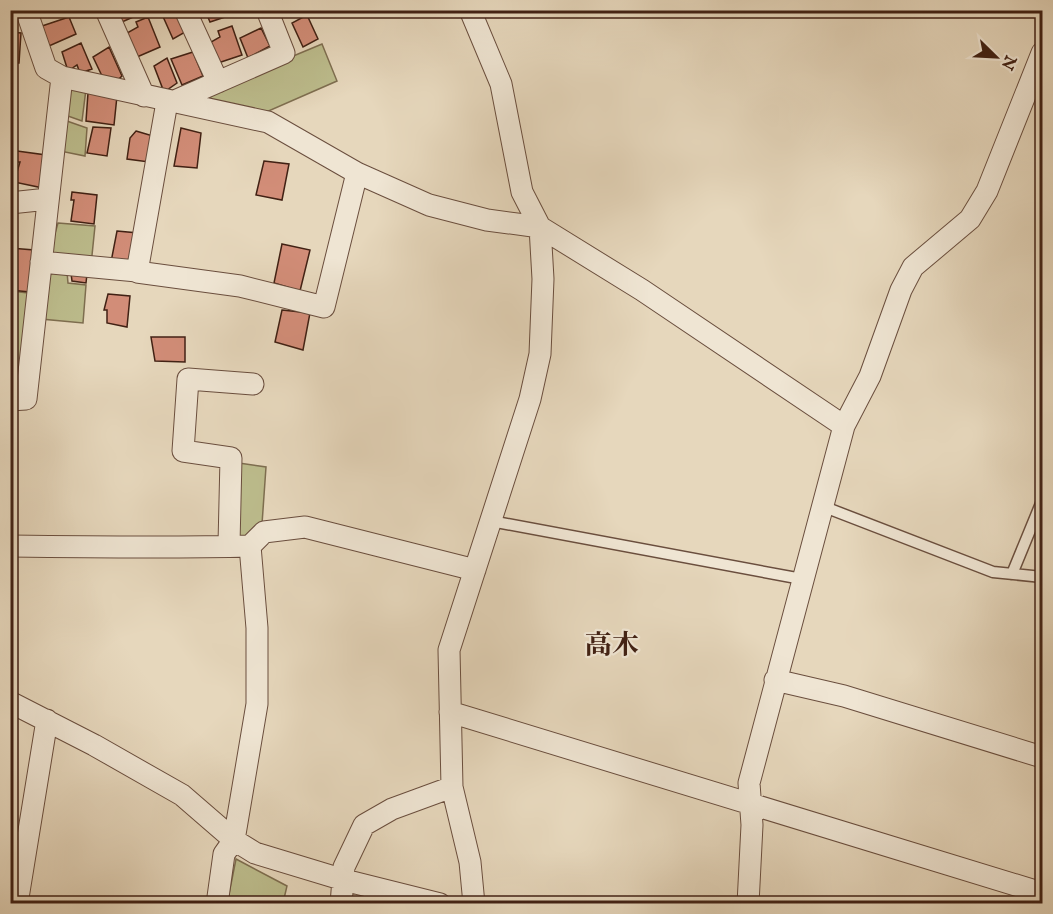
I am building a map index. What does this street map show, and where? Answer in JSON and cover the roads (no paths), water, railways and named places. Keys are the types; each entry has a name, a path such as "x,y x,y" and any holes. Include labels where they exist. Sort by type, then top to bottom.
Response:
{"street":[{"path":"26,10 46,68 62,77 268,122 357,173 429,205 486,220 540,227 642,290 844,426"},
{"path":"106,10 144,96"},
{"path":"185,10 218,82"},
{"path":"169,102 284,53 267,10"},
{"path":"470,10 501,84 522,192 540,227 543,279 540,354 530,399 448,650 452,787 470,862 474,903"},
{"path":"748,903 751,804 749,783 844,426 870,376 901,290 913,267 970,219 987,191 1042,53"},
{"path":"10,400 26,399 62,77"},
{"path":"137,271 169,102"},
{"path":"41,262 137,271 240,286 324,307 357,173"},
{"path":"10,203 48,199"},
{"path":"229,544 231,458 183,451 188,379 253,384"},
{"path":"217,903 224,854 234,840 257,704 257,628 250,546 264,531 305,528 475,570"},
{"path":"10,546 190,548 229,544 250,546"},
{"path":"775,680 844,696 1042,757"},
{"path":"10,702 182,795 234,840 255,853 344,880 440,903"},
{"path":"450,712 1042,892"},
{"path":"15,899 47,720"},
{"path":"340,903 344,867 364,825 392,809 452,787"}],"lane":[{"path":"1012,574 1042,501"},
{"path":"822,506 993,572 1042,577"},
{"path":"491,521 802,579"}],"district":[{"name":"高木","path":"612,645"}]}
